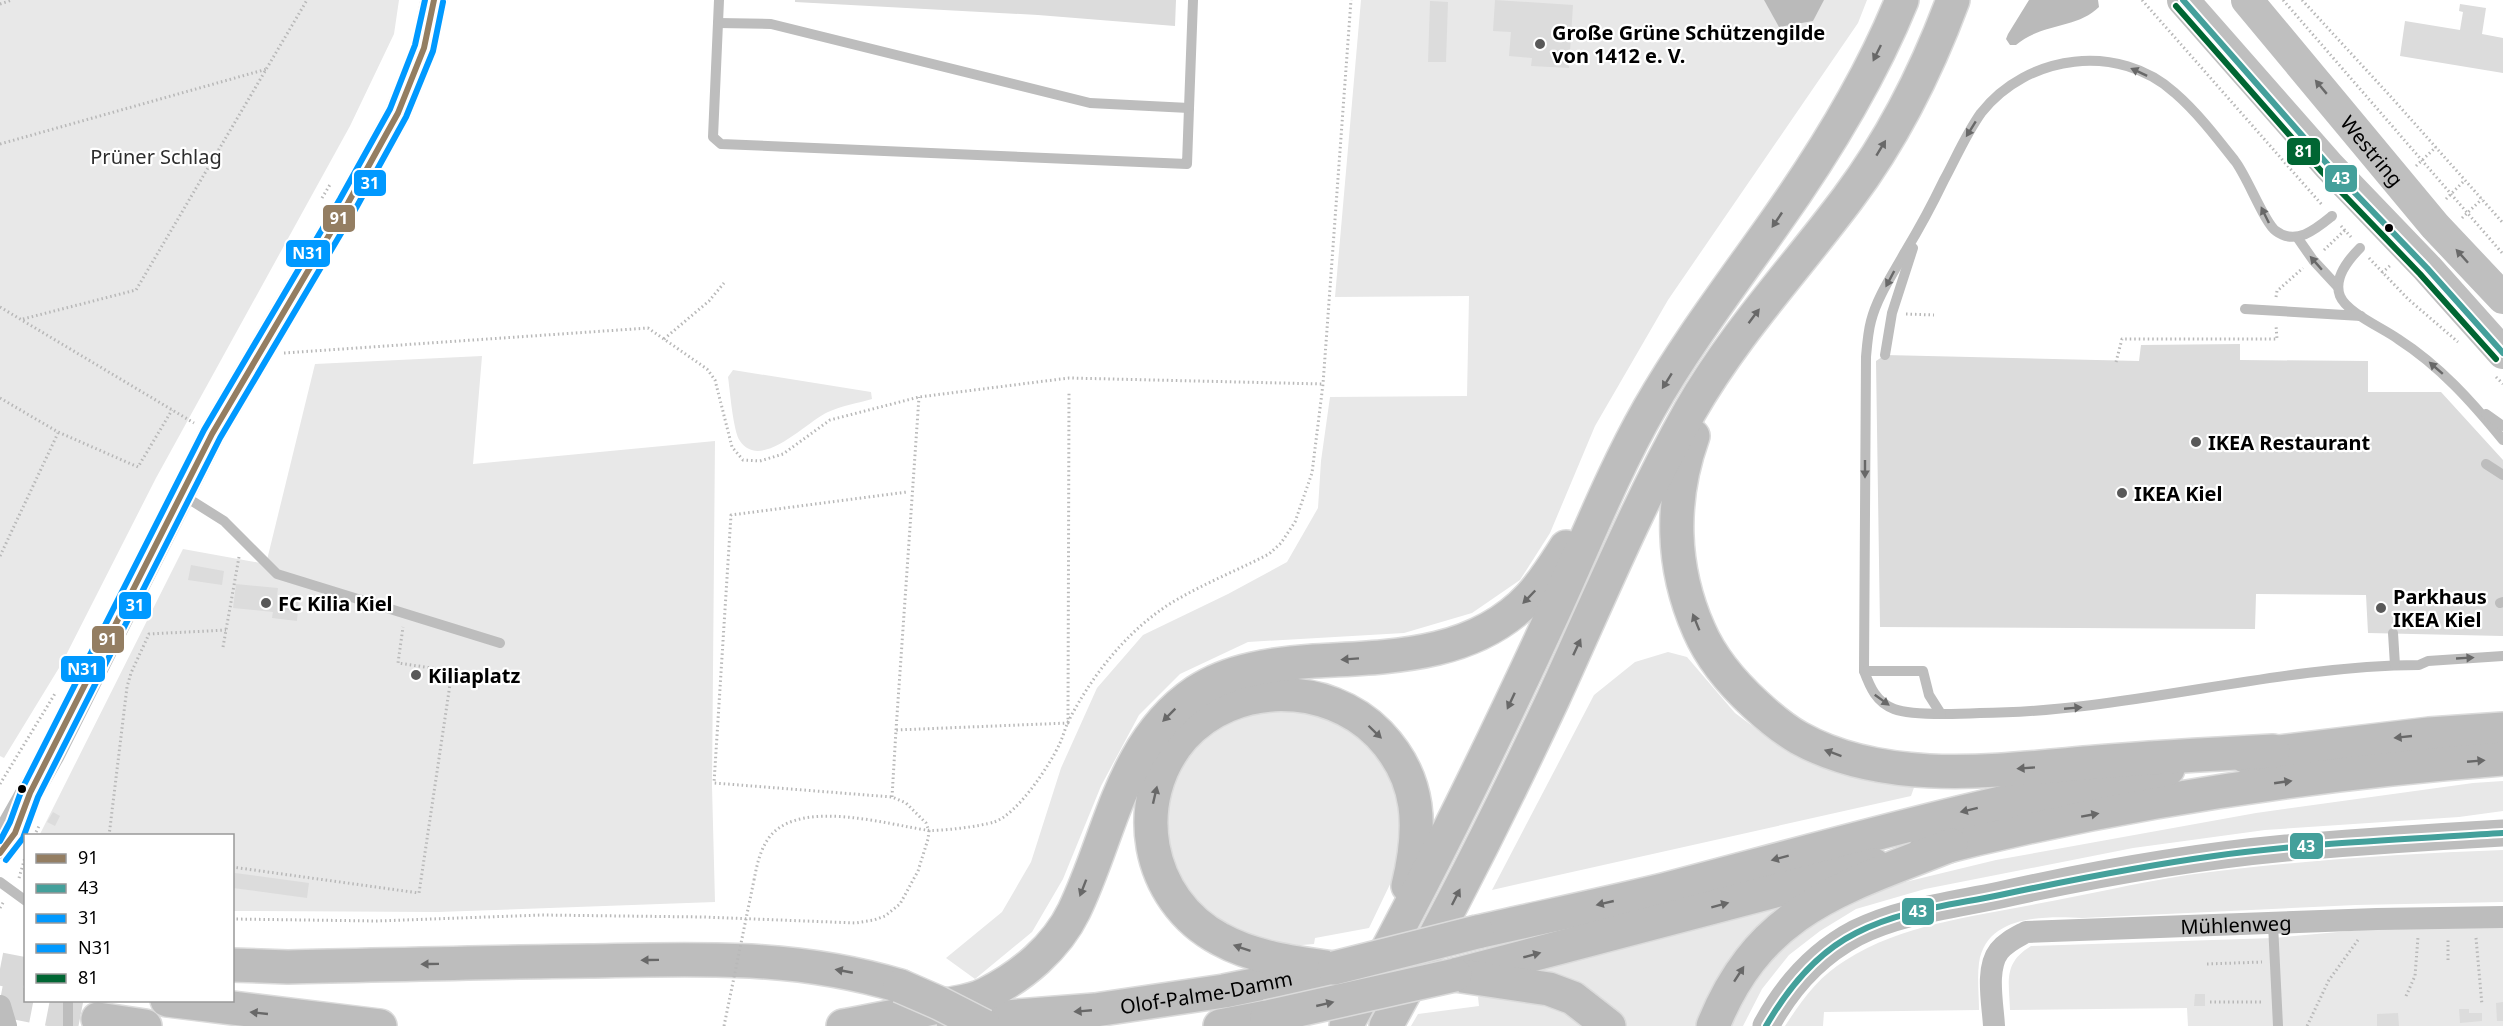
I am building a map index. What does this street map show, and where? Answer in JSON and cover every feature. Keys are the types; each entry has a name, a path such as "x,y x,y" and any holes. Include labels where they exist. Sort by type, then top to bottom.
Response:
{"highway":[{"path":"1346,1026 1396,936 1485,757 1621,463 1649,409 1697,333 1775,223 1840,121 1872,64 1902,0"},
{"path":"1386,1026 1429,949 1517,773 1634,521 1682,427 1719,363 1866,172 1914,91 1953,0"},
{"path":"1719,363 1684,461 1679,489 1677,548 1683,584 1703,639 1728,677 1770,718 1797,737 1849,758 1916,770 2014,768 2273,751 2429,734 2503,729"},
{"path":"843,1026 984,996 1026,971 1054,942 1074,912 1124,784 1140,753 1156,728 1173,710 1198,691 1226,676 1280,663 1405,655 1440,648 1477,636 1512,613 1545,579 1621,463"},
{"path":"1396,936 1414,860 1418,832 1411,783 1401,762 1372,728 1352,713 1334,704 1290,693 1246,699 1202,721 1184,737 1160,775 1153,796 1150,835 1160,875 1173,897 1192,920 1205,931 1294,971 1334,968 1477,932 1662,890 1838,842 1976,808 2128,776 2273,751"},
{"path":"1713,1026 1733,983 1749,959 1782,926 1803,910 1845,887 1951,845 2066,819 2210,793 2333,775 2503,759"},
{"name":"Olof-Palme-Damm","path":"1220,1026 1455,975 1951,845"},
{"path":"1400,1026 1429,949"},
{"path":"234,965 288,967 711,959 800,964 852,973 900,986 984,1026"},
{"name":"Olof-Palme-Damm","path":"896,1026 1095,1010 1224,991 1294,971"},
{"path":"1455,975 1549,989 1573,998 1609,1026"},
{"path":"183,1002 380,1026"},
{"path":"83,1022 145,1026"}],"main road":[{"name":"Westring","path":"2183,0 2336,174 2427,268 2497,363"},
{"name":"Westring","path":"2247,0 2435,226 2503,298"}],"street":[{"path":"0,845 71,716 212,434 348,203 398,113 424,48 434,0"},
{"path":"11,857 8,844 30,793"},
{"path":"1767,1026 1790,988 1819,959 1857,933 1898,917 2113,872 2197,859 2285,848 2503,833"},
{"name":"Mühlenweg","path":"1994,1026 1992,973 1997,952 2009,941 2026,932 2378,919 2503,918"},
{"path":"0,1006 6,1026"}],"lane":[{"path":"719,0 713,137 721,144 1186,164 1193,0"},
{"path":"718,23 771,24 1090,104 1189,108"},
{"path":"2332,216 2313,231 2297,237 2275,231 2237,163 2174,92 2131,68 2112,62 2091,60 2063,62 2042,68 2020,79 2000,93 1982,112 1969,132 1888,283 1871,321 1866,357 1864,671 1874,695 1894,709 1941,714 2013,713 2084,707 2300,673 2418,665 2428,661 2503,656"},
{"path":"1886,355 1892,313 1919,228"},
{"path":"2297,237 2313,260 2338,287 2344,303 2423,357 2477,409 2503,440"},
{"path":"2338,287 2343,268 2360,248"},
{"path":"2245,309 2362,316"},
{"path":"2477,409 2503,426"},
{"path":"2486,464 2503,475"},
{"path":"180,494 212,512 243,539 277,574 500,643"},
{"path":"2393,633 2395,665"},
{"path":"1864,671 1923,671 1929,695 1941,714"},
{"path":"0,882 24,900"},
{"path":"2274,924 2278,1026"},
{"path":"69,1002 83,1022"}],"path":[{"path":"0,4 12,0"},
{"path":"23,319 136,290 307,0"},
{"path":"724,1026 759,856 773,833 800,818 862,819 929,831 994,822 1006,816 1049,762 1089,687 1110,658 1150,619 1203,586 1269,554 1281,543 1295,522 1312,473 1323,384 1351,0"},
{"path":"2142,0 2317,199"},
{"path":"2283,0 2503,254"},
{"path":"2302,0 2503,223"},
{"path":"0,144 267,69"},
{"path":"2414,167 2436,147"},
{"path":"322,198 334,177"},
{"path":"2449,203 2445,198 2465,180"},
{"path":"2458,213 2462,218 2482,200"},
{"path":"2340,225 2349,235"},
{"path":"2372,262 2408,299 2463,347"},
{"path":"664,339 708,301 724,283"},
{"path":"0,306 195,423"},
{"path":"1892,313 1934,315"},
{"path":"295,353 648,328 707,369 716,380 732,447 743,460 760,461 783,454 830,420 920,397 1069,378 1323,384"},
{"path":"2497,363 2503,384"},
{"path":"1068,723 1069,391"},
{"path":"892,796 920,397"},
{"path":"0,399 58,432 138,467 172,410"},
{"path":"0,556 58,432"},
{"path":"234,919 377,921 542,915 703,917 856,923 885,916 900,904 918,871 926,850 929,831 915,811 906,803 892,796 714,783 731,515 907,492"},
{"path":"223,647 243,539"},
{"path":"234,867 418,893 452,671 398,663 405,613"},
{"path":"109,834 128,687 131,673 149,634 226,630"},
{"path":"0,784 54,694"},
{"path":"896,730 1068,723"},
{"path":"2307,1026 2329,980 2356,943 2378,919"},
{"path":"2476,935 2482,1005"},
{"path":"2448,936 2448,960"},
{"path":"2406,996 2415,976 2418,937"},
{"path":"2207,964 2274,961"},
{"path":"2210,1002 2277,1002"}],"green space":[{"name":"Prüner Schlag","path":"0,0 399,0 394,34 350,126 156,478 62,663 4,758 0,756"},
{"path":"1361,0 1867,0 1858,23 1668,300 1595,426 1550,533 1520,580 1472,613 1404,633 1248,642 1180,674 1139,715 1101,786 1063,879 1032,932 975,979 946,958 1002,912 1031,862 1061,768 1097,688 1143,635 1228,594 1287,562 1318,508 1321,461 1330,397 1467,396 1469,296 1335,297"},
{"name":"Kiliaplatz","path":"482,356 473,464 715,441 712,786 715,902 438,912 234,911 234,834 40,834 183,549 266,564 315,364"},
{"path":"733,370 871,392 872,399 828,412 772,448 760,451 749,449 740,441 734,420 728,377"},
{"path":"1668,652 1687,657 1735,713 1786,751 1829,766 1916,782 1911,796 1492,890 1594,695 1635,662"},
{"path":"1309,704 1372,742 1398,787 1403,837 1393,878 1369,928 1315,938 1314,944 1290,946 1241,940 1187,903 1161,837 1176,764 1237,711"},
{"path":"2503,781 2503,811 2459,817 2265,830 2133,848 1925,889 1856,909 1820,931 1789,955 1762,989 1743,1026 1725,1026 1760,964 1825,911 1897,884 1996,860 2256,813 2473,783"},
{"path":"2503,850 2503,902 2356,905 2035,919 2005,927 1993,935 1984,947 1978,969 1979,1010 1824,1012 1823,1026 1785,1026 1812,989 1836,966 1890,938 1938,923 2187,875 2345,859"},
{"path":"1793,902 1704,1026 1616,1026 1528,973"},
{"path":"2503,923 2503,1026 2188,1026 2187,1008 2010,1010 2009,981 2012,966 2022,952 2031,946 2273,938 2415,925"},
{"path":"1502,996 1551,1000 1594,1026 1411,1026 1418,1014 1479,1006 1478,997"}],"shaded area":[{"path":"1764,0 1824,0 1813,21 1779,27"},
{"path":"2029,0 2098,0 2099,7 2080,19 2036,33 2016,45 2010,45 2006,39 2008,34"}],"building":[{"path":"795,0 1176,0 1175,26 1038,15 795,2"},
{"name":"Große Grüne Schützengilde von 1412 e. V.","path":"1495,0 1573,5 1569,68 1531,66 1532,58 1509,56 1511,32 1493,31"},
{"path":"1430,1 1448,2 1446,62 1428,62"},
{"path":"2460,4 2486,8 2482,34 2503,38 2503,73 2400,56 2405,21 2460,30 2463,12 2459,11"},
{"name":"IKEA Kiel","path":"2240,344 2240,360 2368,361 2368,392 2441,392 2503,460 2503,636 2368,633 2366,595 2256,594 2255,629 1880,627 1876,361 1885,355 2139,361 2141,345"},
{"path":"191,565 224,571 222,585 188,580"},
{"name":"FC Kilia Kiel","path":"236,584 278,588 277,596 299,598 297,621 272,618 273,612 233,608"},
{"path":"53,812 60,816 55,826 47,822"},
{"path":"235,873 309,883 307,898 234,888"},
{"path":"2195,994 2205,994 2205,1006 2194,1006"},
{"path":"2503,1002 2503,1021 2497,1021 2496,1003"},
{"path":"2459,1009 2469,1009 2469,1013 2482,1013 2482,1021 2460,1023"},
{"path":"2398,1013 2399,1026 2377,1026 2377,1014"}],"tunnel":[{"path":"0,969 24,974"},
{"path":"0,1000 98,1019"}],"transit line":[{"name":"N31","path":"0,841 10,822 22,789 204,430 340,199 390,109 415,45 425,0"},
{"name":"91","path":"0,853 15,833 30,793 212,434 348,203 398,113 424,48 434,0"},
{"name":"43","path":"2183,0 2329,166 2427,268 2503,353"},
{"name":"31","path":"24,834 38,797 220,438 356,208 406,117 433,51 443,2"},
{"name":"81","path":"2176,6 2322,172 2420,274 2496,359"},
{"name":"43","path":"1766,1026 1794,985 1828,951 1873,925 1908,914 2107,874 2214,856 2395,839 2503,833"},
{"name":"31","path":"6,860 24,835"}],"place":[{"name":"Große Grüne Schützengilde von 1412 e. V.","path":"1540,44"},
{"name":"IKEA Restaurant","path":"2196,442"},
{"name":"IKEA Kiel","path":"2122,493"},
{"name":"FC Kilia Kiel","path":"266,603"},
{"name":"Parkhaus IKEA Kiel","path":"2381,608"},
{"name":"Kiliaplatz","path":"416,675"}]}
